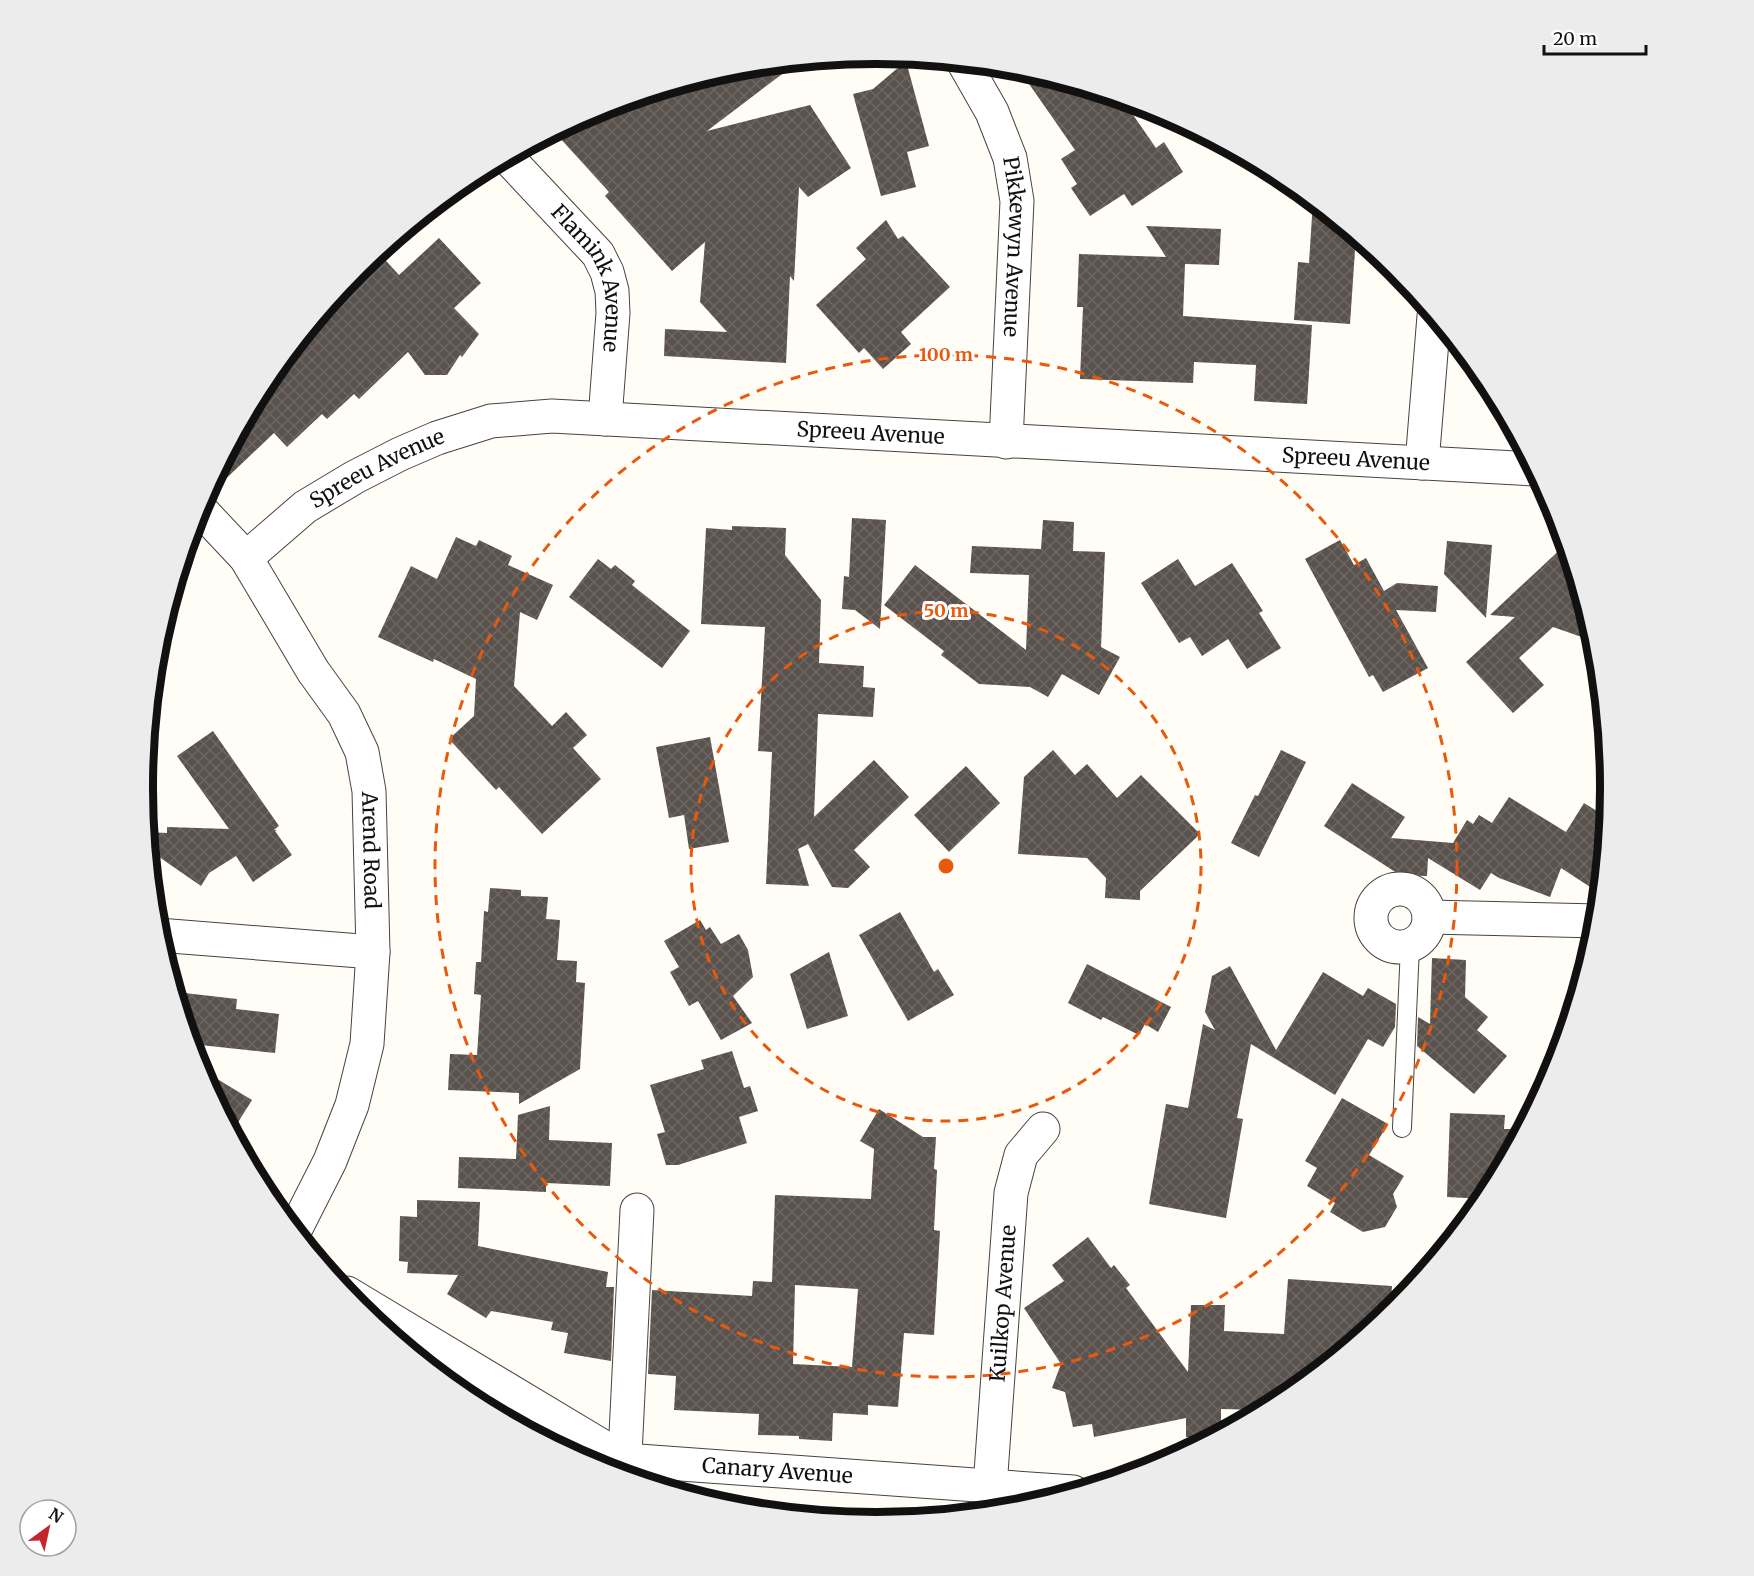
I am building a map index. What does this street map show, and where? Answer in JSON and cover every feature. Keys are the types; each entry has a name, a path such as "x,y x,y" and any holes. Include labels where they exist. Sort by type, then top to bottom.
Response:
{"street":[{"name":"Pikkewyn Avenue","path":"968,71 992,112 1007,149 1017,201 1006,442"},
{"name":"Flamink Avenue","path":"512,163 597,254 607,272 612,291 613,313 604,419"},
{"path":"1422,463 1433,326"},
{"name":"Spreeu Avenue","path":"246,558 305,507 400,454 437,438 491,421 552,416 1526,469"},
{"name":"Arend Road","path":"207,516 246,558 312,671 344,714 362,752 369,791 373,952 367,1044 352,1105 330,1161 299,1222"},
{"path":"1398,888 1410,890 1420,896 1427,905 1429,917 1427,929 1421,939 1410,946 1397,948 1385,944 1375,935 1371,926 1372,905 1379,896 1388,891 1398,888"},
{"path":"1429,917 1588,921"},
{"path":"169,936 373,952"},
{"name":"Kuilkop Avenue","path":"990,1487 1011,1193 1021,1155 1043,1129"},
{"path":"624,1465 637,1210"},
{"name":"Canary Avenue","path":"380,1314 617,1463"},
{"name":"Canary Avenue","path":"629,1467 1049,1491"}],"lane":[{"path":"1402,1128 1410,946"}],"building":[{"path":"901,65 907,65 929,146 907,152 916,187 881,196 853,94 873,89"},
{"path":"787,71 707,131 810,105 851,168 808,197 799,187 794,281 790,276 786,363 664,356 665,329 727,332 700,302 705,242 672,271 605,196 609,192 560,138 644,103 690,89 736,78"},
{"path":"1026,80 1064,89 1130,111 1156,148 1164,142 1183,172 1132,206 1124,194 1090,216 1071,188 1077,184 1061,159 1075,150"},
{"path":"1312,211 1355,245 1350,324 1294,320 1298,262 1309,263"},
{"path":"886,220 898,239 903,236 950,287 901,332 911,344 883,369 864,348 859,353 816,305 866,259 856,248"},
{"path":"1146,226 1221,229 1219,265 1185,264 1183,316 1312,325 1307,404 1254,401 1256,365 1194,362 1193,383 1080,379 1083,307 1077,307 1079,254 1166,257"},
{"path":"439,238 481,283 454,308 479,334 462,357 460,355 447,375 425,375 408,352 359,399 354,394 327,419 322,414 287,447 274,433 221,483 250,426 275,386 333,311 384,259 399,275"},
{"path":"852,518 886,520 880,629 855,610 842,609 844,576 849,577"},
{"path":"1043,520 1074,522 1073,551 1105,552 1101,647 1120,657 1099,695 1062,674 1048,697 1030,687 979,684 941,655 944,651 884,605 915,565 1026,650 1029,575 970,573 972,546 1041,549"},
{"path":"732,526 786,528 785,555 821,600 819,663 864,666 863,687 875,688 873,717 818,714 814,817 874,760 909,797 854,850 870,867 848,888 832,887 808,844 798,849 809,886 766,884 772,752 758,751 765,627 701,624 706,528 732,530"},
{"path":"456,537 476,546 479,540 512,556 508,565 553,585 537,620 520,612 514,686 552,726 566,712 587,735 573,748 601,779 542,834 499,787 496,790 449,739 474,716 476,679 434,659 433,662 378,637 411,566 437,579"},
{"path":"1340,540 1354,565 1366,558 1384,591 1397,583 1438,586 1436,612 1396,610 1428,668 1383,692 1373,675 1369,677 1305,559"},
{"path":"1447,541 1492,545 1486,618 1444,574"},
{"path":"1560,550 1585,638 1553,627 1519,658 1544,685 1513,713 1466,662 1515,617 1490,615"},
{"path":"598,559 611,569 615,565 635,581 632,585 690,631 662,668 569,597"},
{"path":"1178,559 1195,586 1232,563 1263,611 1259,613 1281,648 1247,669 1228,639 1202,656 1190,637 1179,643 1141,583"},
{"path":"213,731 279,826 274,830 277,830 275,831 292,855 253,882 236,856 209,873 201,886 157,856 155,832 167,833 167,827 229,829 177,756"},
{"path":"710,737 729,842 689,849 684,815 669,818 656,747"},
{"path":"1053,750 1075,775 1087,764 1117,798 1141,775 1200,834 1140,891 1140,900 1105,898 1106,878 1087,858 1018,854 1024,777"},
{"path":"1281,750 1306,762 1259,857 1231,843"},
{"path":"966,766 1000,803 949,852 914,815"},
{"path":"1352,783 1405,817 1391,838 1453,843 1467,820 1473,824 1479,815 1492,823 1509,797 1566,832 1584,803 1599,813 1593,889 1561,868 1550,897 1491,873 1480,890 1428,858 1427,876 1400,875 1324,826"},
{"path":"490,888 521,890 521,896 548,897 546,919 560,920 557,960 577,961 576,982 585,983 580,1069 519,1104 519,1093 448,1090 450,1054 477,1055 481,995 474,994 476,962 481,962 484,911 488,912"},
{"path":"900,912 934,972 938,969 954,995 908,1021 859,935"},
{"path":"700,920 706,930 710,927 721,944 739,934 748,950 753,977 733,996 752,1023 721,1040 698,1001 689,1006 670,972 679,967 664,941"},
{"path":"829,952 848,1016 807,1029 790,974"},
{"path":"1432,958 1466,960 1465,997 1488,1017 1477,1030 1507,1056 1474,1094 1417,1046 1418,1017 1430,1024"},
{"path":"1087,964 1171,1007 1158,1032 1145,1024 1139,1035 1103,1017 1101,1020 1068,1003"},
{"path":"1230,966 1276,1050 1323,972 1363,996 1368,988 1396,1004 1395,1027 1383,1047 1368,1039 1335,1095 1251,1044 1237,1118 1243,1119 1226,1218 1149,1204 1166,1104 1188,1108 1203,1024 1215,1030 1205,1012 1212,976"},
{"path":"183,993 237,999 236,1009 279,1014 275,1053 201,1045"},
{"path":"732,1051 744,1088 750,1086 758,1111 739,1117 747,1143 678,1165 666,1165 657,1134 665,1132 650,1085 704,1069 701,1060"},
{"path":"214,1077 252,1100 237,1125"},
{"path":"1342,1098 1388,1124 1369,1155 1404,1176 1393,1194 1397,1207 1385,1227 1363,1232 1330,1212 1335,1203 1307,1186 1317,1168 1305,1161"},
{"path":"550,1106 549,1140 612,1143 610,1186 546,1183 546,1192 458,1188 459,1157 516,1159 518,1115"},
{"path":"879,1109 923,1137 936,1137 934,1230 940,1231 934,1335 904,1333 898,1407 868,1405 868,1415 833,1413 832,1441 799,1439 799,1436 758,1435 759,1414 674,1410 676,1376 648,1374 652,1290 752,1296 753,1281 772,1282 775,1195 871,1199 874,1149 860,1141","holes":["795,1285 858,1289 852,1367 793,1364"]},
{"path":"1450,1113 1505,1115 1504,1129 1515,1129 1479,1190 1473,1198 1447,1197"},
{"path":"417,1200 480,1202 478,1246 608,1272 606,1287 614,1287 611,1361 564,1353 568,1333 551,1330 553,1322 491,1311 486,1318 447,1294 458,1275 407,1273 408,1262 399,1261 400,1216 417,1217"},
{"path":"1088,1237 1111,1268 1114,1265 1130,1285 1126,1288 1188,1372 1191,1305 1225,1305 1224,1331 1284,1334 1288,1279 1392,1286 1391,1298 1354,1332 1279,1390 1248,1410 1221,1409 1221,1424 1197,1437 1186,1437 1186,1418 1094,1437 1092,1424 1073,1427 1065,1392 1052,1388 1061,1364 1024,1308 1064,1281 1052,1265"}]}
